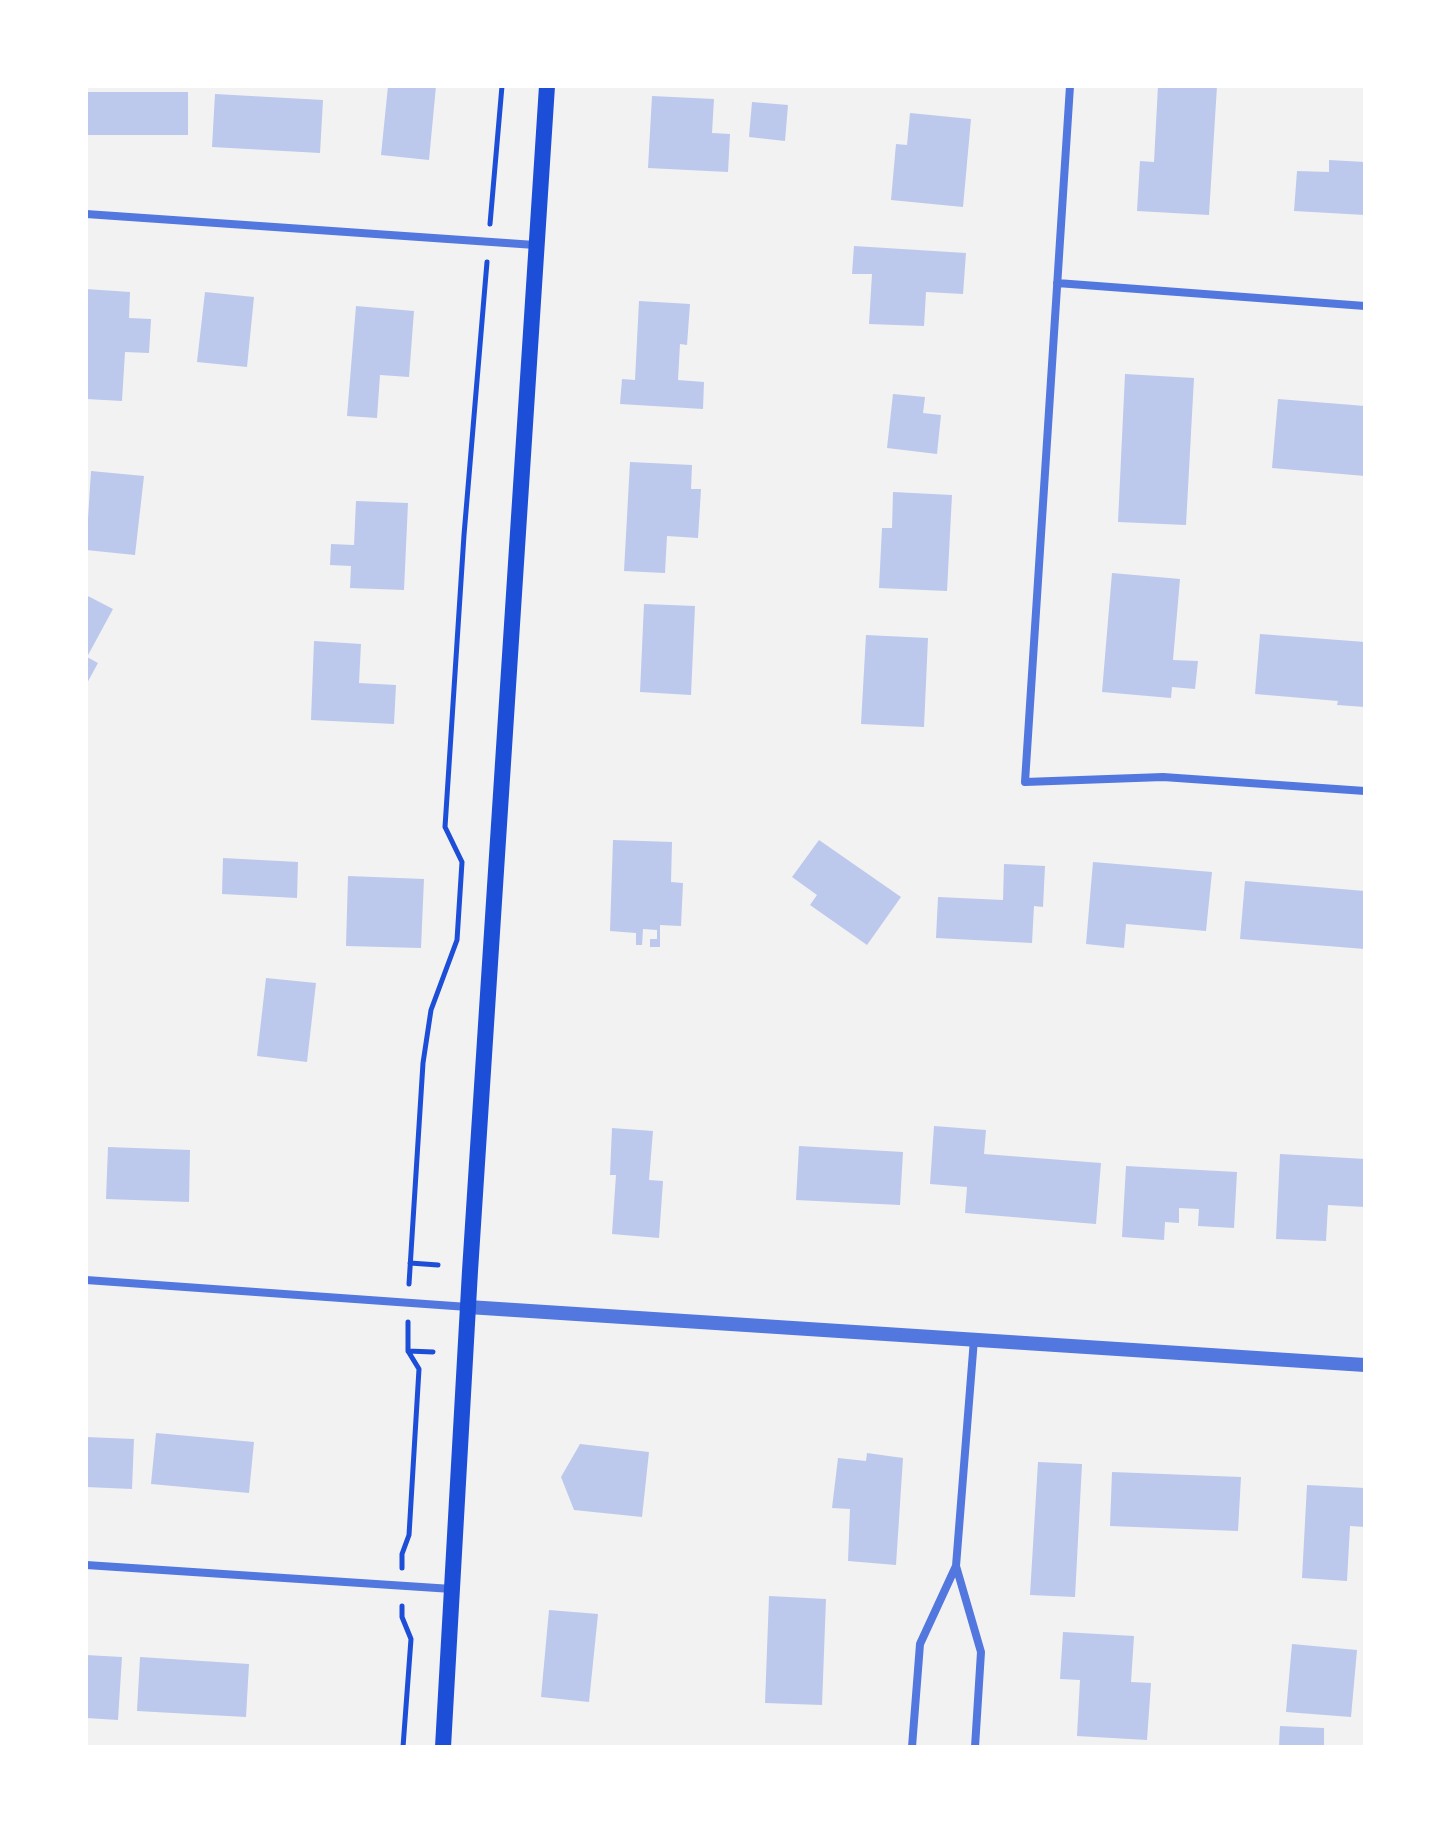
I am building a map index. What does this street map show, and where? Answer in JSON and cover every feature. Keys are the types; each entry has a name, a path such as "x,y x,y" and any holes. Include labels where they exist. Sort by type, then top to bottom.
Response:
{"main road":[{"path":"443,1747 468,1307 547,86"}],"street":[{"path":"1070,86 1025,782 1163,777 1365,791"},
{"path":"86,214 535,245"},
{"path":"1057,283 1365,306"},
{"path":"86,1280 1365,1365"},
{"path":"912,1747 920,1644 956,1566 974,1339"},
{"path":"86,1565 453,1589"},
{"path":"956,1566 981,1652 975,1747"}],"path":[{"path":"403,1747 411,1639 402,1617 402,1554 409,1535 419,1369 408,1351 410,1263 423,1063 431,1010 457,940 462,862 445,827 464,535 502,86"},
{"path":"410,1263 438,1265"},
{"path":"408,1351 433,1352"}],"building":[{"path":"388,86 436,86 429,160 381,155"},
{"path":"1158,86 1217,86 1209,215 1137,211 1140,161 1154,162"},
{"path":"86,92 188,92 188,135 86,135"},
{"path":"215,94 323,100 320,153 212,147"},
{"path":"652,96 714,99 712,133 730,134 728,172 648,168"},
{"path":"752,102 788,105 785,141 749,137"},
{"path":"910,113 971,119 963,207 891,200 896,144 907,145"},
{"path":"1329,160 1365,162 1365,215 1294,211 1297,171 1329,172"},
{"path":"854,246 966,253 963,294 926,292 924,326 869,324 872,274 852,274"},
{"path":"86,289 130,292 129,318 151,319 149,353 125,352 122,401 86,399"},
{"path":"205,292 254,297 247,367 197,362"},
{"path":"639,301 690,304 687,345 680,344 678,380 704,382 703,409 620,404 622,379 635,380"},
{"path":"356,306 414,311 409,377 380,375 377,418 347,416"},
{"path":"1125,374 1194,378 1186,525 1118,522"},
{"path":"893,394 925,397 923,413 941,415 937,454 887,448"},
{"path":"1278,399 1365,406 1365,476 1272,468"},
{"path":"630,462 692,465 691,489 701,489 698,538 667,536 665,573 624,571"},
{"path":"91,471 144,476 135,555 86,550"},
{"path":"893,492 952,495 947,591 879,588 882,528 892,528"},
{"path":"356,501 408,503 404,590 350,588 351,566 330,565 331,544 354,545"},
{"path":"1112,573 1180,579 1173,660 1198,661 1195,689 1172,687 1171,698 1102,692"},
{"path":"86,595 113,609 87,657 98,663 86,685"},
{"path":"644,604 695,606 691,695 640,692"},
{"path":"1260,634 1365,642 1365,707 1337,705 1338,701 1255,694"},
{"path":"866,635 928,638 924,727 861,724"},
{"path":"314,641 361,644 359,683 396,685 394,724 311,720"},
{"path":"613,840 672,842 671,882 683,883 681,926 660,925 660,947 650,947 650,939 657,939 657,930 643,929 642,945 636,945 636,933 610,931"},
{"path":"819,840 901,897 867,945 810,905 817,895 792,877"},
{"path":"223,858 298,862 297,898 222,894"},
{"path":"1093,862 1212,872 1206,931 1126,924 1124,948 1086,944"},
{"path":"1004,864 1045,866 1043,907 1034,906 1032,943 936,938 938,897 1003,900"},
{"path":"348,876 424,879 421,948 346,946"},
{"path":"1245,881 1365,891 1365,949 1240,939"},
{"path":"266,978 316,983 307,1062 257,1056"},
{"path":"934,1126 986,1130 984,1154 1101,1163 1096,1224 965,1213 967,1187 930,1184"},
{"path":"612,1128 653,1131 649,1180 663,1181 659,1238 612,1234 616,1175 610,1175"},
{"path":"799,1146 903,1152 900,1205 796,1200"},
{"path":"108,1147 190,1150 189,1202 106,1199"},
{"path":"1280,1154 1365,1159 1365,1207 1328,1205 1326,1241 1276,1239"},
{"path":"1126,1166 1237,1172 1234,1228 1198,1226 1199,1209 1179,1208 1179,1223 1165,1222 1164,1240 1122,1237"},
{"path":"156,1433 254,1442 249,1493 151,1484"},
{"path":"86,1437 134,1439 132,1489 86,1487"},
{"path":"580,1444 649,1452 642,1517 574,1510 561,1477"},
{"path":"867,1453 903,1458 896,1565 848,1561 850,1509 832,1508 838,1458 866,1461"},
{"path":"1038,1462 1082,1464 1075,1597 1030,1595"},
{"path":"1112,1472 1241,1477 1238,1531 1110,1526"},
{"path":"1307,1485 1365,1488 1365,1527 1350,1526 1347,1581 1302,1578"},
{"path":"769,1596 826,1599 822,1705 765,1703"},
{"path":"549,1610 598,1614 589,1702 541,1697"},
{"path":"1063,1632 1134,1636 1131,1682 1151,1683 1147,1740 1077,1736 1080,1680 1060,1679"},
{"path":"1292,1644 1357,1650 1351,1717 1286,1712"},
{"path":"86,1655 122,1657 118,1720 86,1718"},
{"path":"140,1657 249,1664 246,1717 137,1711"},
{"path":"1280,1726 1324,1728 1324,1747 1279,1747"}]}
